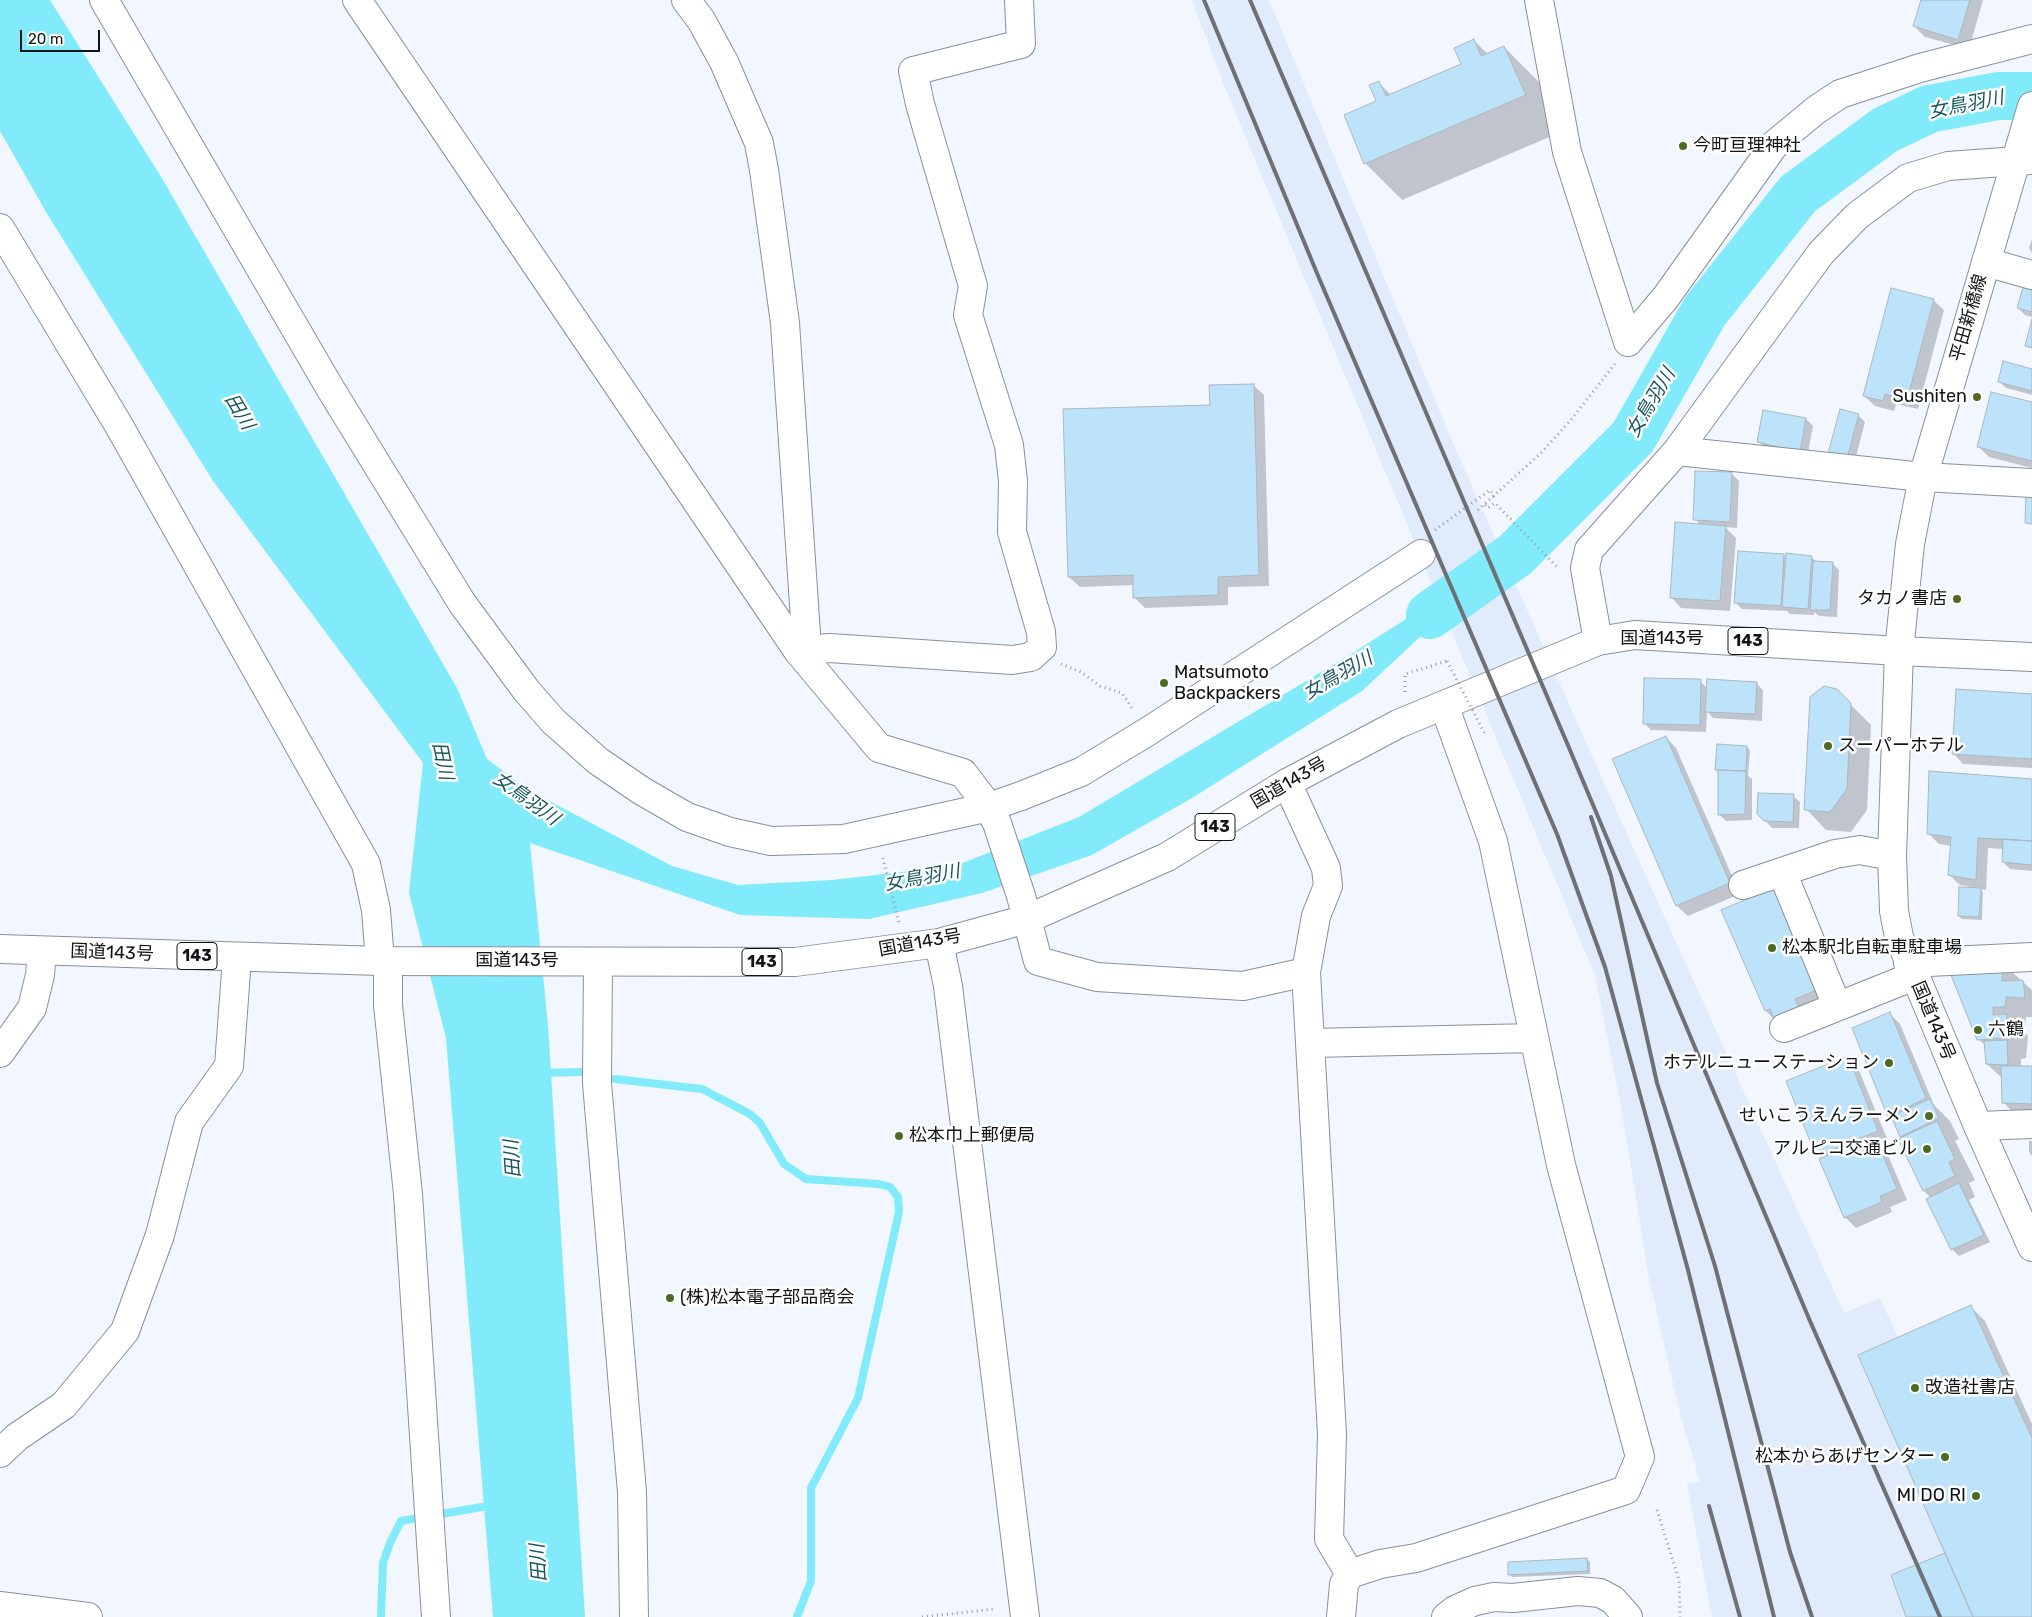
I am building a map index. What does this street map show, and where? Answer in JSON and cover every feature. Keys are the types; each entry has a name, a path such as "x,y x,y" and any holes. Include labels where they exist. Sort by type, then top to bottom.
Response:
{"main road":[{"path":"104,0 330,388 451,586 531,696 553,721 598,761 642,791 687,817 730,832 771,841 844,840 993,815 1081,772 1147,732 1421,554"},
{"path":"357,0 798,651 879,748 963,773 993,815 1024,907 1038,961 1097,977 1243,986 1306,972"},
{"path":"686,0 701,20 724,62 756,134 764,170 785,324 806,634 798,651"},
{"path":"798,651 839,649 1012,660 1031,657 1042,647 1041,632 1012,532 1013,481 1009,445 968,315 972,286 920,104 913,72 1020,44 1019,0"},
{"path":"1539,0 1567,152 1628,342"},
{"path":"1628,342 1666,297 1775,144 1816,110 1840,94 1920,68 2032,39"},
{"name":"平田新橋線","path":"1899,651 1910,544 1922,477 1986,262 2024,154 2032,106"},
{"path":"1598,641 1585,568 1589,550 1677,451 1821,253 1857,216 1908,178 1948,166 2024,154"},
{"path":"0,228 118,424 366,864 387,961 388,1005 409,1204 436,1617"},
{"path":"1986,262 2032,275"},
{"path":"1677,451 1922,477 2032,483"},
{"name":"国道143号","path":"0,949 237,958 387,961 795,962 938,943 1024,907 1167,857 1287,783 1398,724 1598,641 1634,635 1899,651 1892,856 1894,911 1899,937 1978,1126 2032,1247"},
{"path":"1899,651 2032,657"},
{"path":"1341,1617 1344,1584 1350,1574 1380,1564 1416,1558 1626,1490 1640,1457 1561,1165 1493,841 1444,705"},
{"path":"1287,783 1326,868 1328,886 1316,916 1306,972 1332,1434 1329,1538 1350,1574"},
{"path":"1743,885 1835,854 1860,850 1892,856"},
{"path":"1782,872 1837,1006"},
{"path":"938,943 948,986 1025,1617"},
{"path":"0,1053 32,1008 40,975 42,951"},
{"path":"1788,1023 1837,1006 1911,969 2032,956"},
{"path":"0,1453 17,1437 64,1405 125,1331 160,1235 189,1122 228,1066 237,958"},
{"path":"590,962 597,1083 632,1492 634,1617"},
{"path":"1311,1043 1534,1038"},
{"path":"1978,1126 2032,1124"},
{"path":"1446,1617 1455,1610 1475,1601 1494,1597 1536,1596 1578,1591 1600,1593 1613,1600 1628,1617"},
{"path":"1513,1617 1519,1607 1536,1596"},
{"path":"0,1606 88,1617"}],"path":[{"path":"1478,510 1534,459 1570,421 1623,352 1628,342"},
{"path":"1421,554 1417,544 1490,490 1494,497"},
{"path":"1485,505 1488,508 1495,503 1555,566"},
{"path":"1042,647 1062,665 1081,672 1100,686 1122,693 1147,732"},
{"path":"1405,692 1404,674 1447,661 1485,734"},
{"path":"881,849 898,921"},
{"path":"1658,1510 1679,1580 1680,1617"},
{"path":"922,1617 996,1609"}],"shaded area":[{"path":"1192,0 1269,0 1455,448 1612,801 1844,1313 1880,1298 1898,1337 1971,1305 2032,1444 2032,1617 1712,1617 1687,1484 1700,1482 1678,1405 1649,1278 1621,1105 1595,975 1224,85"}],"water":[{"name":"田川","path":"0,0 50,0 160,175 457,688 487,759 527,789 672,866 738,885 832,880 955,866 1079,817 1348,656 1511,552 1362,691 1192,798 1092,855 982,893 869,919 740,915 530,843 548,1025 585,1617 493,1617 446,1038 409,893 423,763 213,481 46,212 0,131"}],"building":[{"path":"1921,0 1970,0 1958,40 1913,26"},
{"path":"1474,39 1481,56 1504,46 1526,95 1364,164 1344,115 1376,101 1369,85 1379,81 1386,96 1461,64 1454,48"},
{"path":"2024,284 2032,286 2032,312 2017,308"},
{"path":"1891,288 1934,299 1907,400 1885,394 1883,401 1863,396"},
{"path":"2032,319 2032,348 2025,346"},
{"path":"2003,361 2032,369 2032,391 1998,382"},
{"path":"1254,384 1259,575 1218,577 1218,595 1133,598 1133,575 1068,577 1063,409 1210,405 1209,385"},
{"path":"1991,392 2032,402 2032,461 1977,447"},
{"path":"1840,409 1859,414 1846,462 1827,457"},
{"path":"1763,410 1806,418 1800,452 1757,442"},
{"path":"1695,471 1732,472 1730,522 1693,520"},
{"path":"2026,493 2032,493 2032,524 2025,523"},
{"path":"1675,522 1726,526 1720,601 1670,598"},
{"path":"1738,551 1784,554 1781,606 1734,603"},
{"path":"1786,553 1812,556 1808,609 1782,607"},
{"path":"1813,561 1833,562 1830,610 1810,610"},
{"path":"1644,678 1701,679 1700,725 1643,724"},
{"path":"1707,679 1757,682 1755,714 1705,712"},
{"name":"スーパーホテル","path":"1824,686 1837,689 1851,703 1847,789 1830,812 1804,810 1810,697"},
{"path":"1956,689 2032,694 2032,759 1952,754"},
{"path":"1666,736 1730,883 1676,906 1612,759"},
{"path":"1717,744 1747,746 1746,771 1715,770"},
{"path":"1718,770 1746,771 1745,814 1718,815"},
{"path":"1929,771 2032,779 2032,841 1978,838 1976,880 1948,875 1951,837 1927,834"},
{"path":"1758,793 1794,794 1793,822 1764,821 1757,814"},
{"path":"2003,839 2032,841 2032,865 2002,862"},
{"name":"松本駅北自転車駐車場","path":"1780,885 1824,987 1795,999 1800,1010 1775,1020 1770,1009 1765,1011 1721,910"},
{"path":"1959,887 1981,888 1979,917 1958,916"},
{"path":"2003,962 2002,981 2023,980 2025,998 2006,997 2005,1007 1993,1007 1993,1015 2007,1014 2006,1038 1977,1040 1947,965"},
{"name":"ホテルニューステーション","path":"1890,1012 1926,1098 1888,1117 1852,1028"},
{"path":"2007,1040 2008,1065 1986,1064 1984,1041"},
{"path":"1848,1056 1878,1131 1816,1156 1786,1081"},
{"path":"2001,1066 2032,1066 2032,1104 2002,1103"},
{"path":"1930,1099 1939,1118 1900,1137 1891,1116"},
{"name":"アルピコ交通ビル","path":"1937,1121 1955,1159 1949,1162 1955,1176 1923,1191 1898,1139"},
{"path":"1875,1136 1897,1189 1880,1196 1882,1202 1844,1218 1819,1159"},
{"path":"1959,1183 1984,1235 1951,1250 1926,1199"},
{"name":"MI DO RI","path":"1971,1305 2032,1438 2032,1617 1973,1617 1858,1355"},
{"path":"1945,1553 1973,1617 1906,1617 1891,1575"},
{"path":"1587,1558 1588,1571 1508,1575 1508,1562"}],"waterway":[{"name":"女鳥羽川","path":"1430,615 1515,555 1633,437 1705,311 1798,194 1885,130 1929,109 1998,96 2032,96"},
{"path":"541,1073 581,1072"},
{"path":"615,1079 702,1089 750,1114 760,1123 784,1164 806,1179 879,1184 890,1187 898,1197 899,1212 858,1398 811,1488 811,1581 797,1617"},
{"path":"381,1617 383,1563 401,1521 493,1505"}],"railway":[{"path":"1204,0 1319,278 1557,834 1605,967 1688,1270 1774,1617"},
{"path":"1250,0 1567,743 1810,1321 1940,1617"},
{"path":"1591,817 1611,876 1657,1083 1715,1266 1790,1552 1812,1617"},
{"path":"1709,1506 1740,1617"}],"place":[{"name":"今町亘理神社","path":"1683,146"},
{"name":"Sushiten","path":"1977,397"},
{"name":"タカノ書店","path":"1957,599"},
{"name":"Matsumoto Backpackers","path":"1164,683"},
{"name":"スーパーホテル","path":"1828,746"},
{"name":"松本駅北自転車駐車場","path":"1772,948"},
{"name":"六鶴","path":"1978,1030"},
{"name":"ホテルニューステーション","path":"1889,1063"},
{"name":"せいこうえんラーメン","path":"1929,1116"},
{"name":"松本巾上郵便局","path":"899,1136"},
{"name":"アルピコ交通ビル","path":"1927,1149"},
{"name":"(株)松本電子部品商会","path":"670,1298"},
{"name":"改造社書店","path":"1915,1388"},
{"name":"松本からあげセンター","path":"1945,1457"},
{"name":"MI DO RI","path":"1976,1496"}]}
